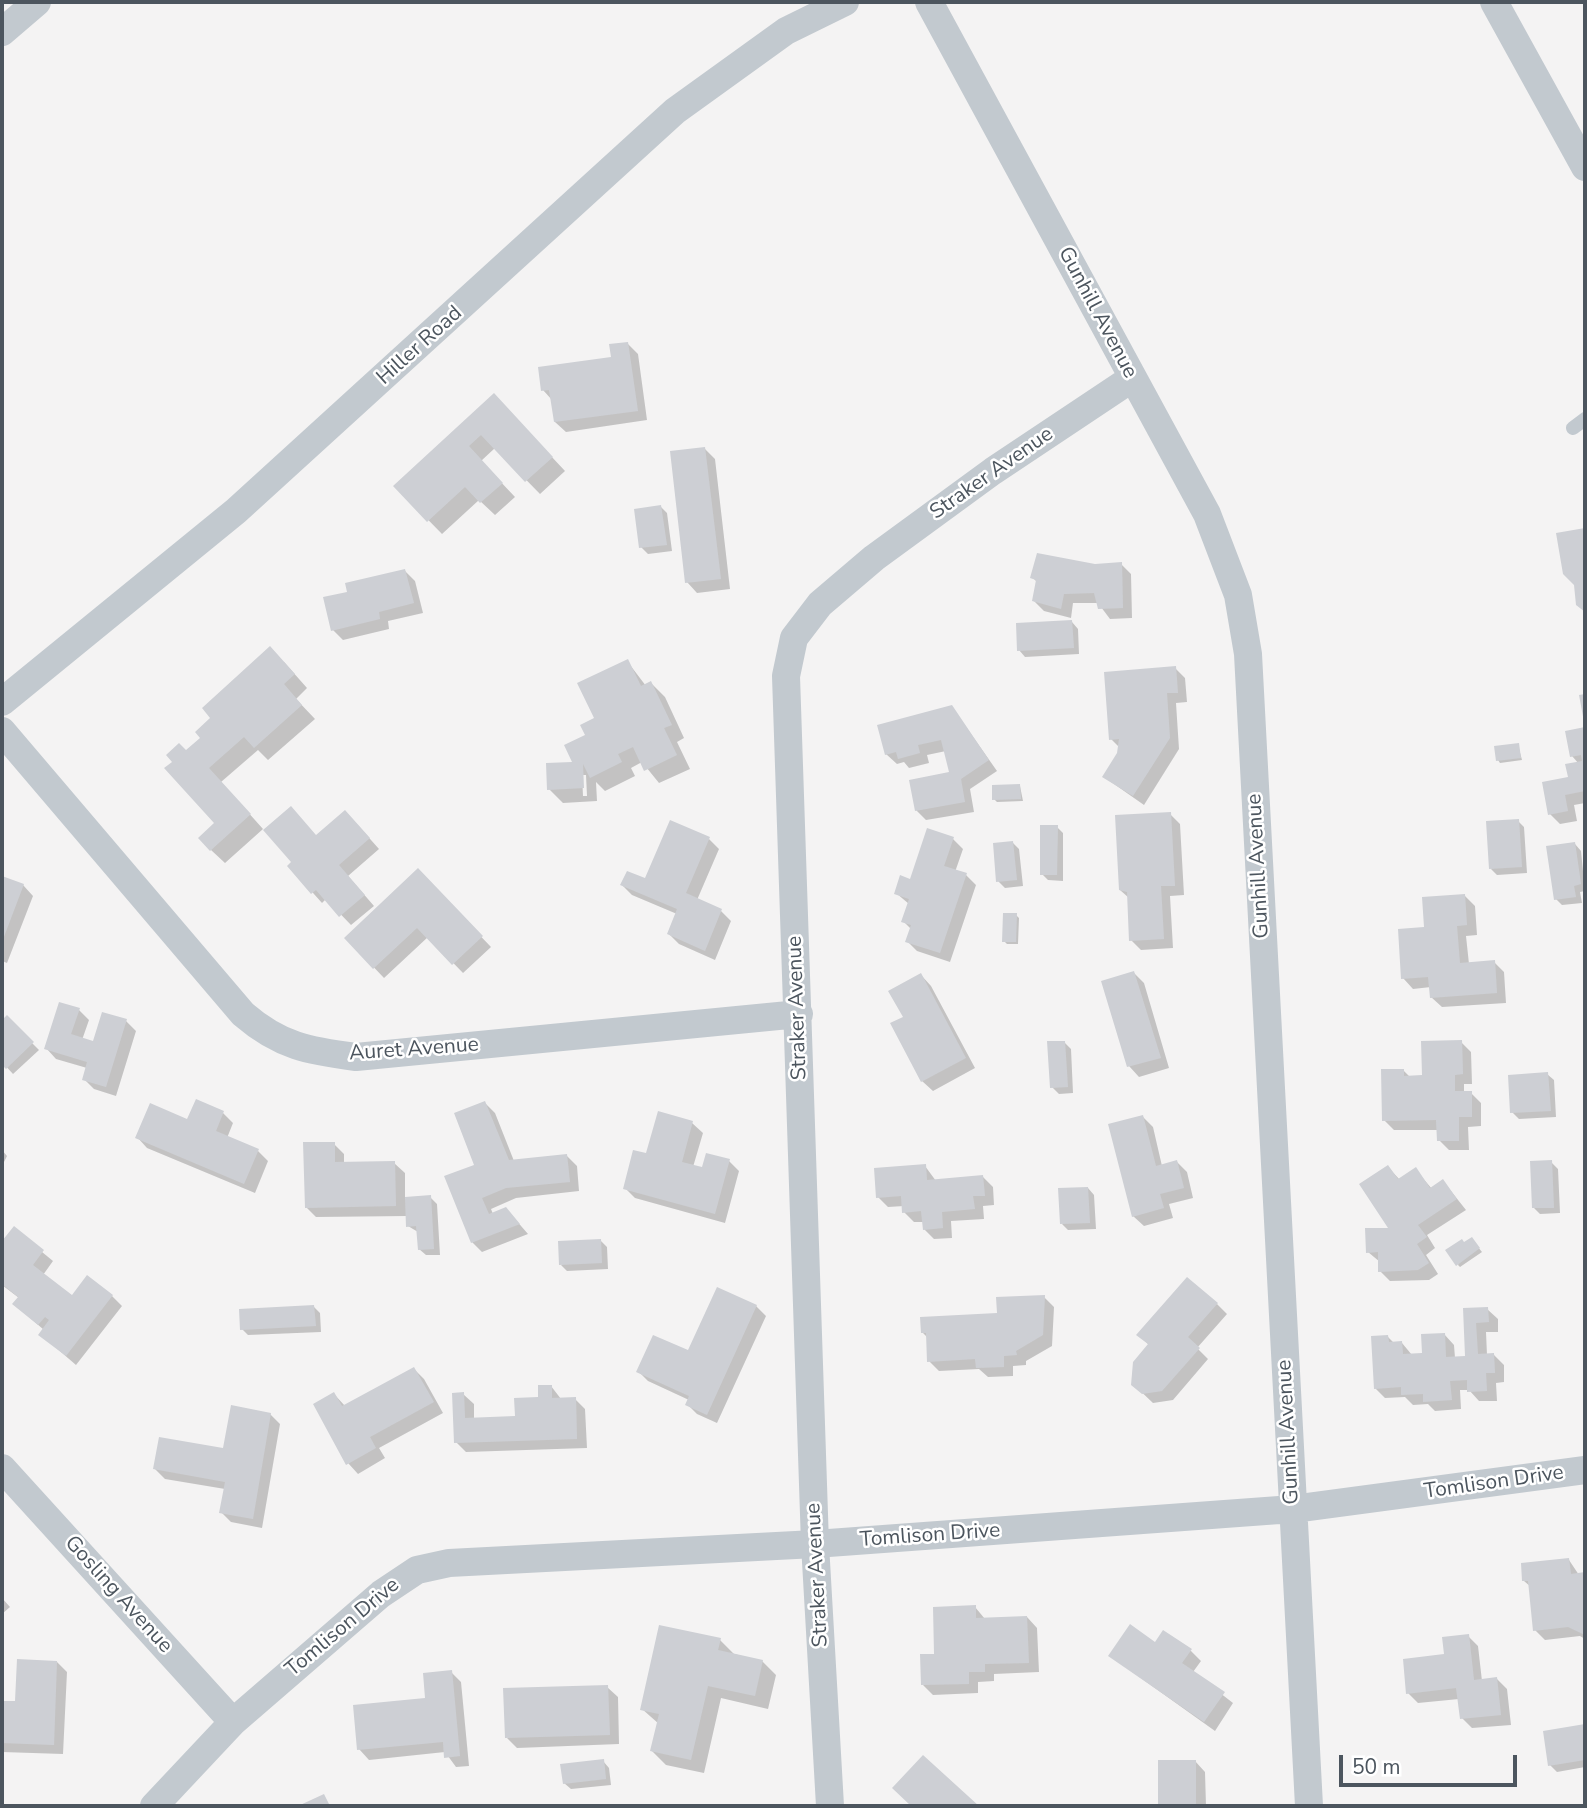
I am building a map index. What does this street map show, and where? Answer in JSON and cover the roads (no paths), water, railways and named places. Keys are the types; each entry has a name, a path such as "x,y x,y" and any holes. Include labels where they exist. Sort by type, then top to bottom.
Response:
{"street":[{"path":"2,32 37,2"},
{"name":"Hiller Road","path":"2,702 236,511 675,111 786,31 845,2"},
{"name":"Gunhill Avenue","path":"929,2 1206,514 1225,555 1238,595 1248,654 1309,1806"},
{"path":"1494,2 1585,167"},
{"name":"Straker Avenue","path":"830,1806 815,1544 799,1014 786,708 786,676 794,638 820,604 874,558 993,471 1131,379"},
{"name":"Auret Avenue","path":"2,732 243,1014 265,1034 305,1051 356,1057 799,1014"},
{"name":"Gosling Avenue","path":"2,1468 233,1722"},
{"name":"Tomlison Drive","path":"154,1806 233,1722 389,1587 417,1570 449,1563 815,1544 1293,1509 1585,1470"}],"lane":[{"path":"1573,428 1585,419"}]}
